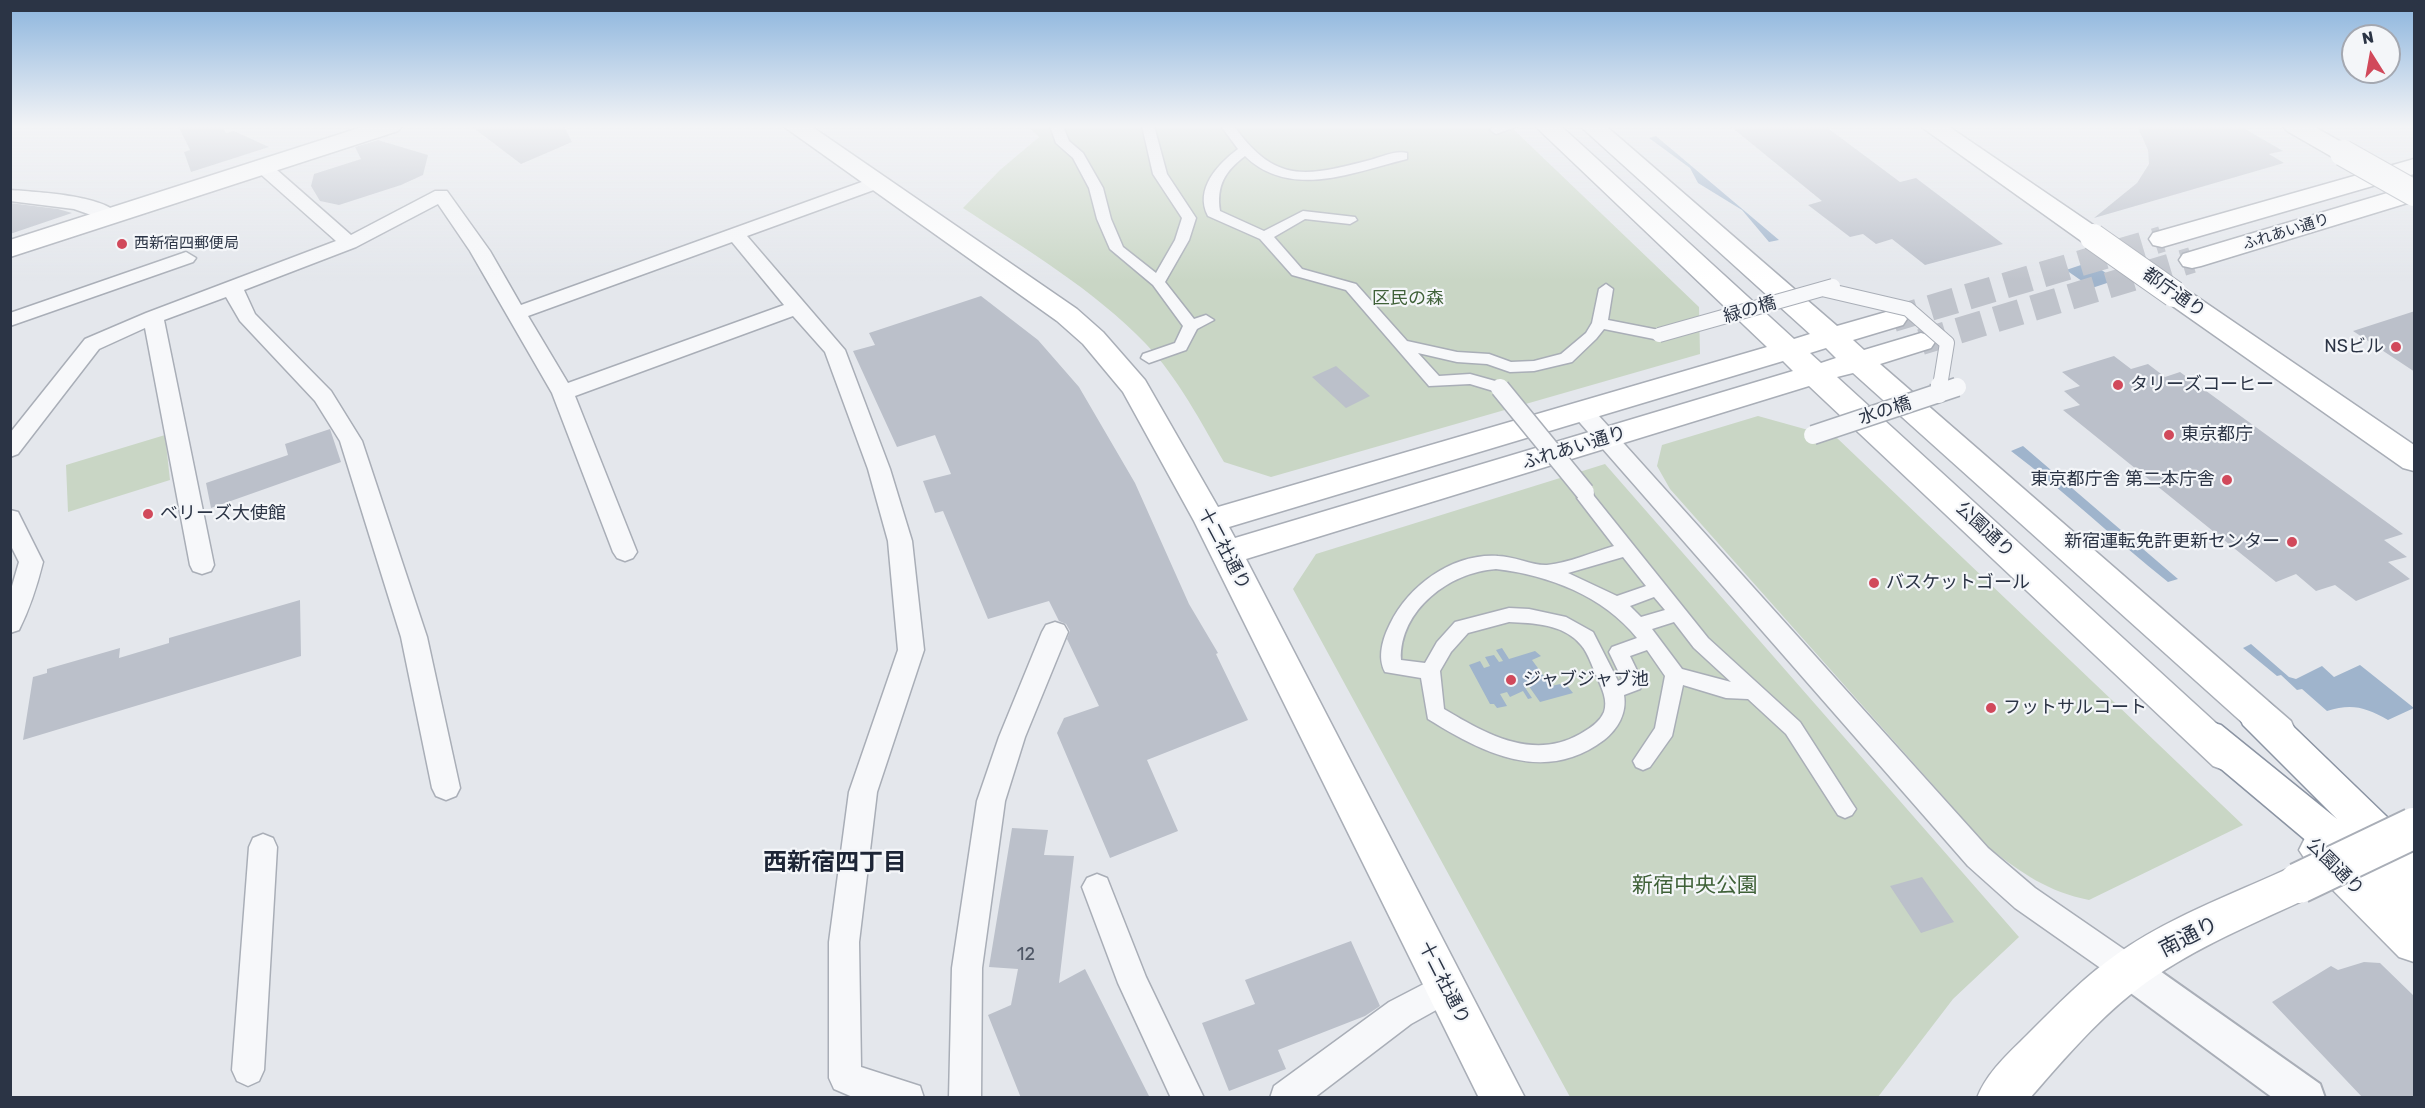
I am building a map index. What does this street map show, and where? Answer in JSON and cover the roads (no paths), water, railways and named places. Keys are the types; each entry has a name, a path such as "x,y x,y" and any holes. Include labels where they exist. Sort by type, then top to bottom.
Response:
{"main road":[{"path":"10,249 229,178"},
{"name":"十二社通り","path":"868,178 1067,315 1093,338 1135,387 1219,537 1445,988 1503,1098"},
{"name":"公園通り","path":"1603,178 2208,736 2350,883 2415,943"},
{"path":"1650,178 2256,714 2404,854 2415,910"},
{"name":"都庁通り","path":"2018,178 2188,280 2415,460"},
{"name":"都庁通り","path":"2039,178 2415,432"},
{"name":"ふれあい通り","path":"2162,239 2374,178"},
{"path":"2393,178 2415,193"},
{"name":"ふれあい通り","path":"2188,280 2415,193"},
{"name":"ふれあい通り","path":"1219,537 1582,411 1893,319"},
{"name":"ふれあい通り","path":"1219,537 1606,438 1921,342"},
{"path":"2208,736 2404,854"},
{"name":"南通り","path":"1999,1098 2035,1058 2093,1001 2130,971 2167,946 2299,883 2404,854"}],"street":[{"path":"274,178 349,243"},
{"path":"1090,178 1117,249 1158,282 1191,326"},
{"path":"1162,178 1189,218"},
{"path":"1213,213 1209,196 1216,178"},
{"path":"518,314 876,183"},
{"path":"10,195 66,202 99,210 111,216"},
{"path":"10,449 92,344 153,317 349,243 441,195 518,314 563,393 625,552"},
{"path":"1189,218 1213,213 1265,236 1297,272 1351,287 1435,382 1470,379 1500,388 1585,492 1586,498 1701,643 1793,728 1845,809"},
{"path":"1265,236 1303,215 1350,220"},
{"path":"1158,282 1182,240 1189,218"},
{"path":"735,233 773,282 835,350 879,469 900,541 911,650 863,792 844,942 845,1078 908,1098"},
{"path":"10,320 186,258"},
{"name":"緑の橋","path":"1600,322 1659,336 1841,283"},
{"path":"235,286 233,292 247,317 322,396 351,441 414,637 446,788"},
{"path":"1822,289 1908,309 1947,343 1939,394"},
{"path":"1403,345 1456,357 1489,359 1510,367 1534,366 1566,358 1591,336 1600,322 1606,290"},
{"path":"563,393 797,307"},
{"path":"153,317 202,565"},
{"path":"1149,358 1181,346 1191,326 1206,320"},
{"name":"水の橋","path":"1813,435 1957,387"},
{"path":"1582,411 1978,857 2025,898 2306,1098"},
{"path":"10,518 31,562 16,598 10,623"},
{"path":"1547,572 1627,549"},
{"path":"1430,671 1392,668 1389,653 1401,617 1423,591 1447,576 1482,563 1547,572 1581,586 1615,604 1638,625 1675,675 1726,690 1753,691"},
{"path":"1615,604 1659,590"},
{"path":"1638,625 1678,614"},
{"path":"1509,615 1535,615 1565,624 1587,638 1614,691 1614,712 1600,734 1568,750 1528,755 1482,742 1435,714 1430,671 1444,647 1462,627 1509,615"},
{"path":"965,1098 967,968 991,801 1012,737 1055,632"},
{"path":"1614,691 1633,683 1619,652 1651,641"},
{"path":"1643,761 1665,730 1675,675"},
{"path":"248,1070 264,847"},
{"path":"1097,887 1133,983 1188,1098"},
{"path":"1286,1098 1400,1013 1445,988"}],"water":[{"path":"1695,178 1705,178 1779,240 1769,242 1742,210 1698,183"},
{"path":"2090,262 2116,280 2092,288 2066,270"},
{"path":"2023,446 2178,579 2168,582 2011,451"},
{"path":"2251,644 2289,677 2296,679 2322,666 2334,677 2360,665 2414,708 2388,720 2373,712 2358,708 2344,707 2327,711 2302,689 2297,690 2281,675 2277,676 2243,648"},
{"name":"ジャブジャブ池","path":"1502,648 1509,659 1535,651 1541,656 1532,660 1551,686 1565,683 1573,693 1540,702 1528,685 1524,686 1532,698 1528,699 1523,691 1510,697 1507,692 1500,694 1507,706 1497,708 1494,704 1490,704 1469,665 1480,661 1484,668 1490,666 1485,657 1494,655 1499,662 1503,661 1496,650"}],"tunnel":[{"path":"1893,319 2162,239"},
{"path":"1921,342 2192,260"}],"place":[{"name":"西新宿四郵便局","path":"122,244"},
{"name":"NSビル","path":"2396,347"},
{"name":"タリーズコーヒー","path":"2118,385"},
{"name":"東京都庁","path":"2169,435"},
{"name":"東京都庁舎 第二本庁舎","path":"2227,480"},
{"name":"ベリーズ大使館","path":"148,514"},
{"name":"新宿運転免許更新センター","path":"2292,542"},
{"name":"バスケットゴール","path":"1874,583"},
{"name":"ジャブジャブ池","path":"1511,680"},
{"name":"フットサルコート","path":"1991,708"}],"district":[{"name":"西新宿四丁目","path":"835,863"}],"park label":[{"name":"区民の森","path":"1408,299"},
{"name":"新宿中央公園","path":"1695,886"}]}
